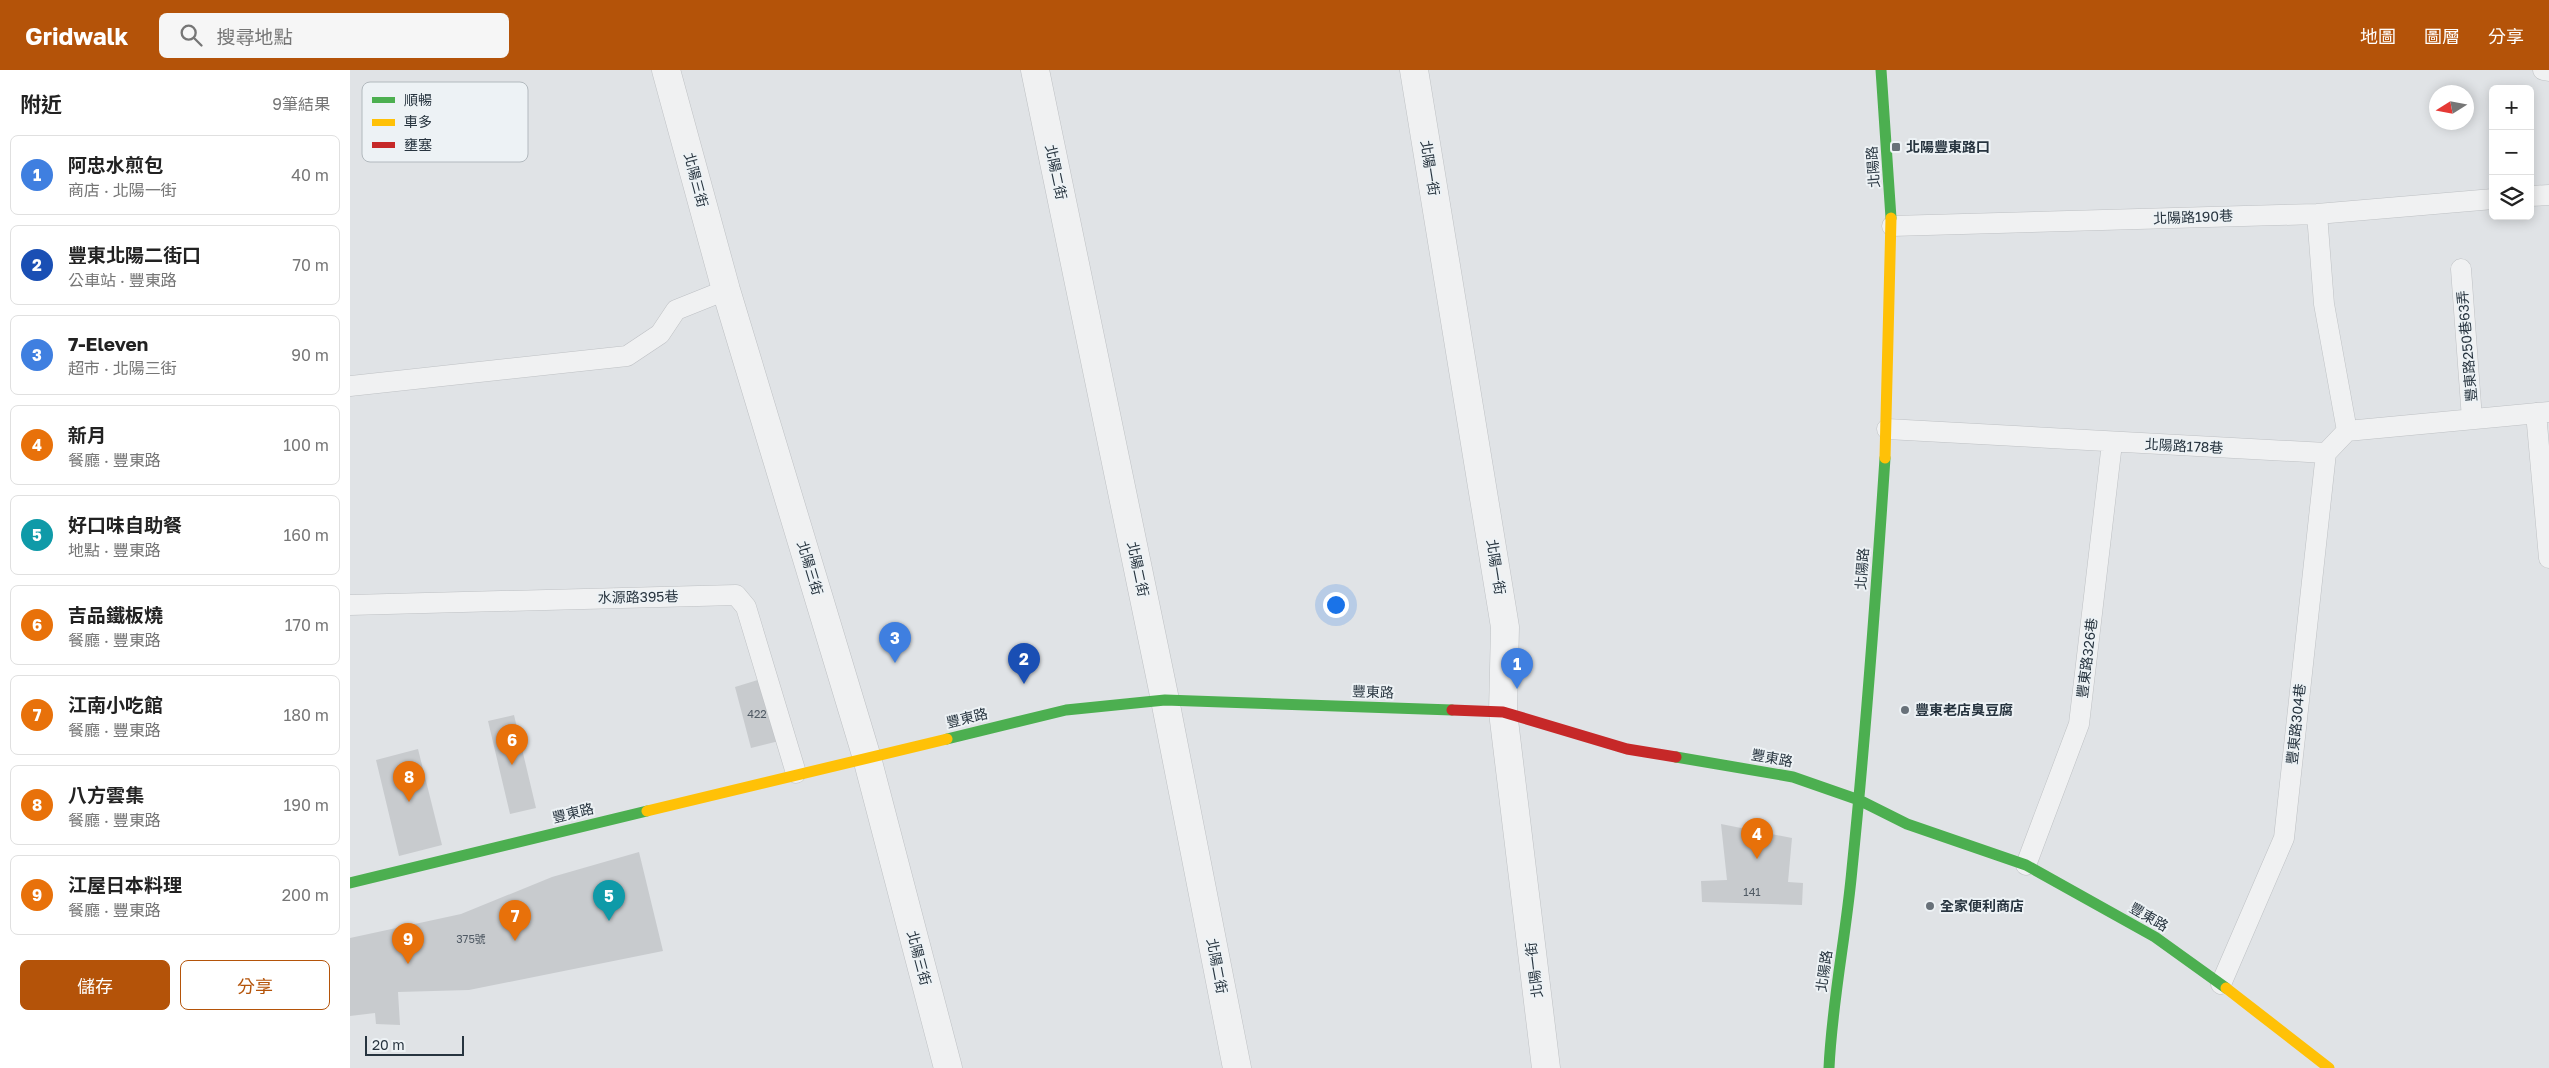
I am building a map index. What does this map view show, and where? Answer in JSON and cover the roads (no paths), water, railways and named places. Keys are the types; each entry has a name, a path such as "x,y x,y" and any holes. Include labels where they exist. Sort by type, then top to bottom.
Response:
{"street":[{"name":"北陽三街","path":"666,70 726,290 867,758 948,1068"},
{"name":"北陽二街","path":"1035,70 1165,700 1237,1068"},
{"name":"北陽一街","path":"1414,70 1505,627 1503,712 1546,1068"},
{"name":"北陽路","path":"1829,1068 1831,1020 1850,892 1867,721 1887,429 1892,226 1881,70"},
{"name":"豐東路","path":"350,884 796,774 1066,710 1165,700 1503,712 1628,750 1794,777 1859,800 1907,824 2026,865 2155,936 2221,984 2329,1068"}],"lane":[{"path":"2534,196 2549,195"},
{"name":"北陽路190巷","path":"1892,226 2317,214 2489,199"},
{"path":"2317,214 2324,304 2347,431"},
{"name":"豐東路250巷63弄","path":"2461,269 2472,419 2542,412 2548,551"},
{"path":"350,386 627,356 660,334 676,310 726,290"},
{"path":"2326,453 2347,431 2472,419"},
{"name":"北陽路178巷","path":"1887,429 2112,443 2326,453"},
{"name":"豐東路326巷","path":"2026,865 2079,724 2112,443"},
{"name":"豐東路304巷","path":"2221,984 2284,838 2326,453"},
{"name":"水源路395巷","path":"350,605 736,595 746,607 796,774"}],"place":[{"name":"北陽豐東路口","path":"1896,147"},
{"name":"7-Eleven","path":"895,663"},
{"name":"豐東北陽二街口","path":"1024,684"},
{"name":"阿忠水煎包","path":"1517,689"},
{"name":"豐東老店臭豆腐","path":"1905,710"},
{"name":"吉品鐵板燒","path":"512,765"},
{"name":"八方雲集","path":"409,802"},
{"name":"新月","path":"1757,859"},
{"name":"全家便利商店","path":"1930,906"},
{"name":"好口味自助餐","path":"609,921"},
{"name":"江南小吃館","path":"515,941"},
{"name":"江屋日本料理","path":"408,964"}]}
